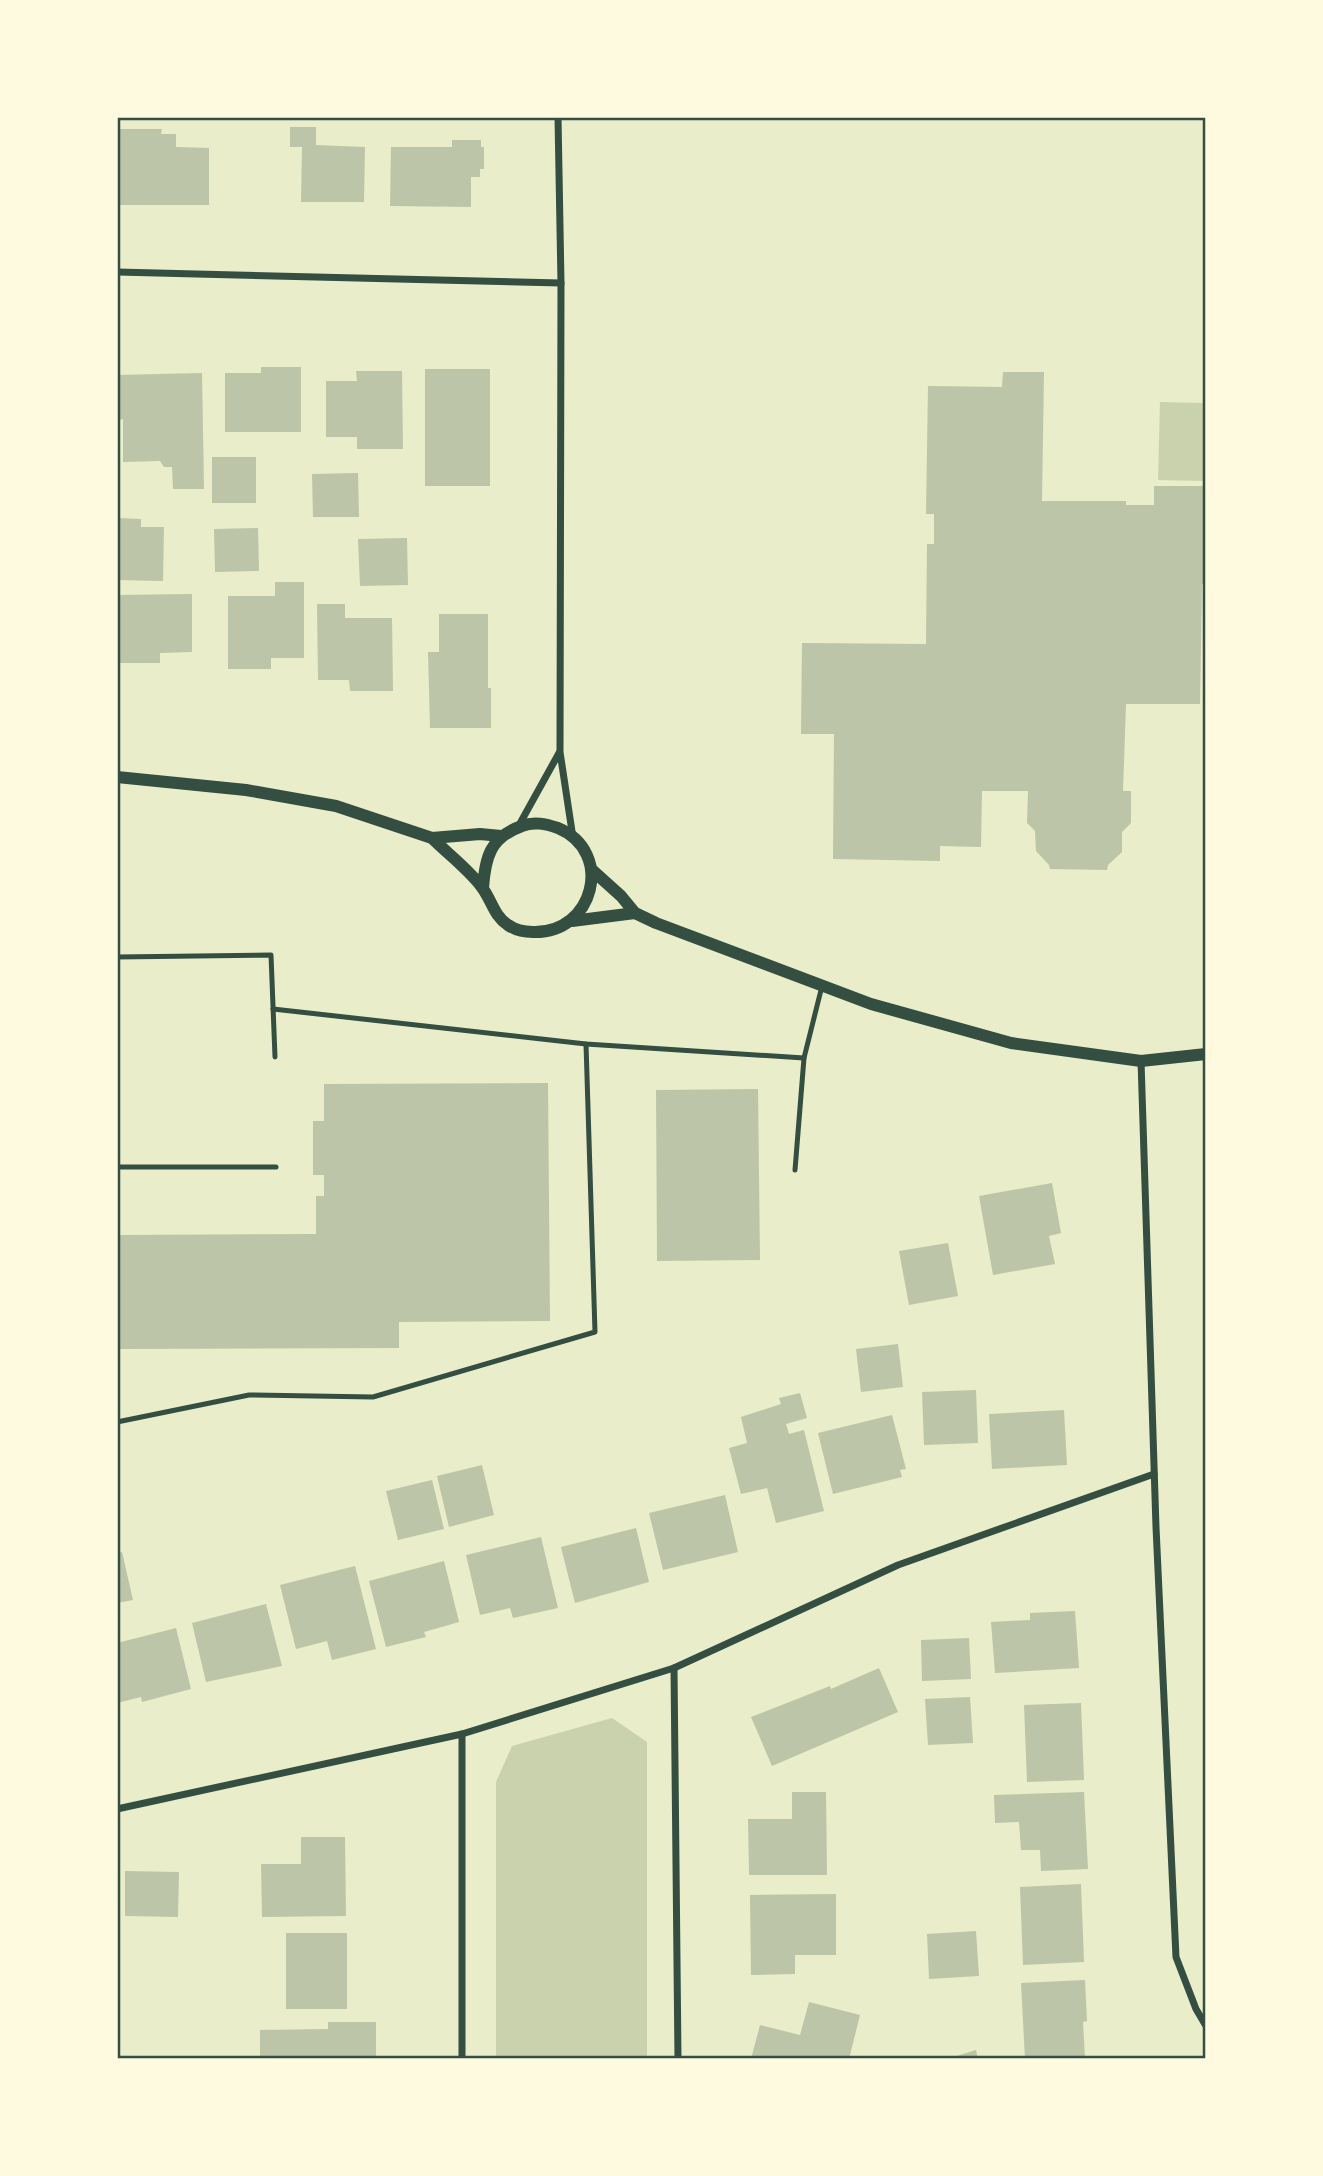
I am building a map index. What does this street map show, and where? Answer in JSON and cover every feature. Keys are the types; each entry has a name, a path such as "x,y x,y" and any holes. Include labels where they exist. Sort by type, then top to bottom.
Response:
{"street":[{"path":"558,117 561,283 560,752 573,838"},
{"path":"117,272 561,283"},
{"path":"518,827 560,752"},
{"path":"117,776 246,790 336,806 432,838 480,834 502,836"},
{"path":"483,888 484,863 502,836 527,824 547,824 568,833 584,849 591,869 588,900 572,921"},
{"path":"432,838 483,888 494,913 509,926 525,932 554,931 572,921 635,913"},
{"path":"591,869 621,896 635,913 871,1004 1011,1043 1141,1061 1206,1054"},
{"path":"1141,1061 1154,1474 1176,1957 1196,2009 1206,2026"},
{"path":"117,1809 462,1734 674,1668 898,1565 1154,1474"},
{"path":"674,1668 678,2059"},
{"path":"462,1734 462,2059"}],"lane":[{"path":"117,957 271,955 275,1057"},
{"path":"795,1170 804,1058 822,986"},
{"path":"273,1009 586,1044 804,1058"},
{"path":"117,1422 248,1395 373,1397 595,1332 586,1044"},
{"path":"117,1167 276,1167"}],"green space":[{"path":"1160,402 1206,403 1206,481 1158,480"},
{"path":"612,1718 647,1742 647,2059 496,2059 496,1782 512,1746"}],"building":[{"path":"290,127 316,127 316,145 365,147 364,202 301,202 302,147 290,147"},
{"path":"117,129 162,129 161,134 176,134 176,147 209,148 209,205 117,205"},
{"path":"452,140 481,140 481,147 484,147 484,169 480,169 480,177 471,177 471,207 390,206 391,147 452,147"},
{"path":"261,367 301,367 301,432 225,432 225,373 261,373"},
{"path":"425,369 490,369 490,486 425,486"},
{"path":"356,371 402,371 403,449 357,449 357,437 326,437 326,381 357,381"},
{"path":"1003,372 1044,372 1042,501 1126,501 1126,505 1154,505 1154,486 1206,486 1206,584 1202,584 1200,704 1126,704 1123,791 1131,791 1131,823 1122,832 1122,852 1108,865 1107,870 1050,869 1036,851 1035,831 1027,823 1028,791 982,791 981,847 940,846 940,861 833,859 834,734 801,734 802,643 926,644 927,544 934,544 934,514 926,514 928,386 1002,387"},
{"path":"202,373 204,489 173,489 172,467 164,467 160,461 123,462 123,419 117,420 117,375"},
{"path":"212,457 256,457 256,503 212,503"},
{"path":"358,473 359,517 313,517 312,474"},
{"path":"117,518 141,519 141,527 164,527 163,581 117,580"},
{"path":"258,528 259,571 215,572 214,529"},
{"path":"407,538 408,585 360,586 358,539"},
{"path":"275,582 304,582 304,658 271,658 271,669 228,669 228,596 275,596"},
{"path":"192,594 192,652 160,653 160,663 117,663 117,595"},
{"path":"317,604 345,604 345,618 392,618 393,691 350,691 349,680 318,680"},
{"path":"439,614 488,614 491,728 430,728 428,652 439,652"},
{"path":"548,1083 550,1321 399,1322 399,1348 117,1349 117,1235 316,1234 316,1196 324,1196 324,1175 313,1175 313,1121 324,1121 324,1084"},
{"path":"758,1089 760,1260 657,1261 656,1090"},
{"path":"1052,1183 1061,1233 1049,1236 1055,1264 993,1275 979,1196"},
{"path":"948,1243 958,1296 909,1305 899,1251"},
{"path":"898,1344 903,1387 861,1392 856,1349"},
{"path":"976,1390 978,1443 924,1445 922,1392"},
{"path":"800,1393 807,1418 786,1424 789,1434 804,1430 824,1511 776,1523 767,1488 741,1494 729,1448 747,1443 741,1417 781,1404 779,1398"},
{"path":"1064,1410 1067,1465 992,1469 989,1414"},
{"path":"892,1415 906,1469 900,1470 902,1477 833,1494 818,1433"},
{"path":"482,1465 494,1515 449,1527 437,1476"},
{"path":"432,1480 444,1529 398,1540 386,1491"},
{"path":"725,1495 738,1552 663,1570 649,1513"},
{"path":"636,1528 649,1582 575,1603 561,1547"},
{"path":"541,1537 558,1608 513,1618 510,1608 480,1615 466,1555"},
{"path":"122,1552 133,1600 117,1603 117,1553"},
{"path":"444,1561 459,1622 424,1632 426,1637 386,1647 369,1581"},
{"path":"355,1566 376,1649 332,1660 327,1641 296,1649 280,1585"},
{"path":"266,1604 282,1666 206,1682 192,1623"},
{"path":"1075,1611 1079,1668 995,1673 991,1622 1030,1620 1030,1613"},
{"path":"176,1628 191,1689 142,1702 141,1697 117,1703 117,1643"},
{"path":"969,1638 971,1679 922,1681 921,1640"},
{"path":"879,1668 898,1712 772,1766 751,1717 830,1686 831,1689"},
{"path":"970,1697 973,1743 928,1745 925,1699"},
{"path":"1081,1703 1084,1780 1027,1782 1024,1705"},
{"path":"792,1792 826,1792 827,1875 749,1875 748,1819 792,1819"},
{"path":"1084,1792 1088,1869 1041,1871 1040,1850 1021,1850 1019,1822 995,1823 994,1795"},
{"path":"301,1837 345,1837 346,1916 262,1917 261,1864 301,1864"},
{"path":"125,1871 179,1872 178,1917 125,1916"},
{"path":"1081,1884 1084,1962 1023,1965 1020,1887"},
{"path":"836,1894 836,1955 795,1955 795,1974 751,1975 750,1895"},
{"path":"976,1931 979,1976 929,1979 927,1934"},
{"path":"286,1933 347,1933 347,2009 286,2009"},
{"path":"1085,1980 1085,2058 1025,2059 1021,1983"},
{"path":"809,2002 860,2015 849,2059 751,2059 760,2025 800,2035"},
{"path":"328,2022 376,2022 376,2059 260,2059 260,2030 328,2029"},
{"path":"976,2050 978,2059 950,2059 950,2058"}]}
